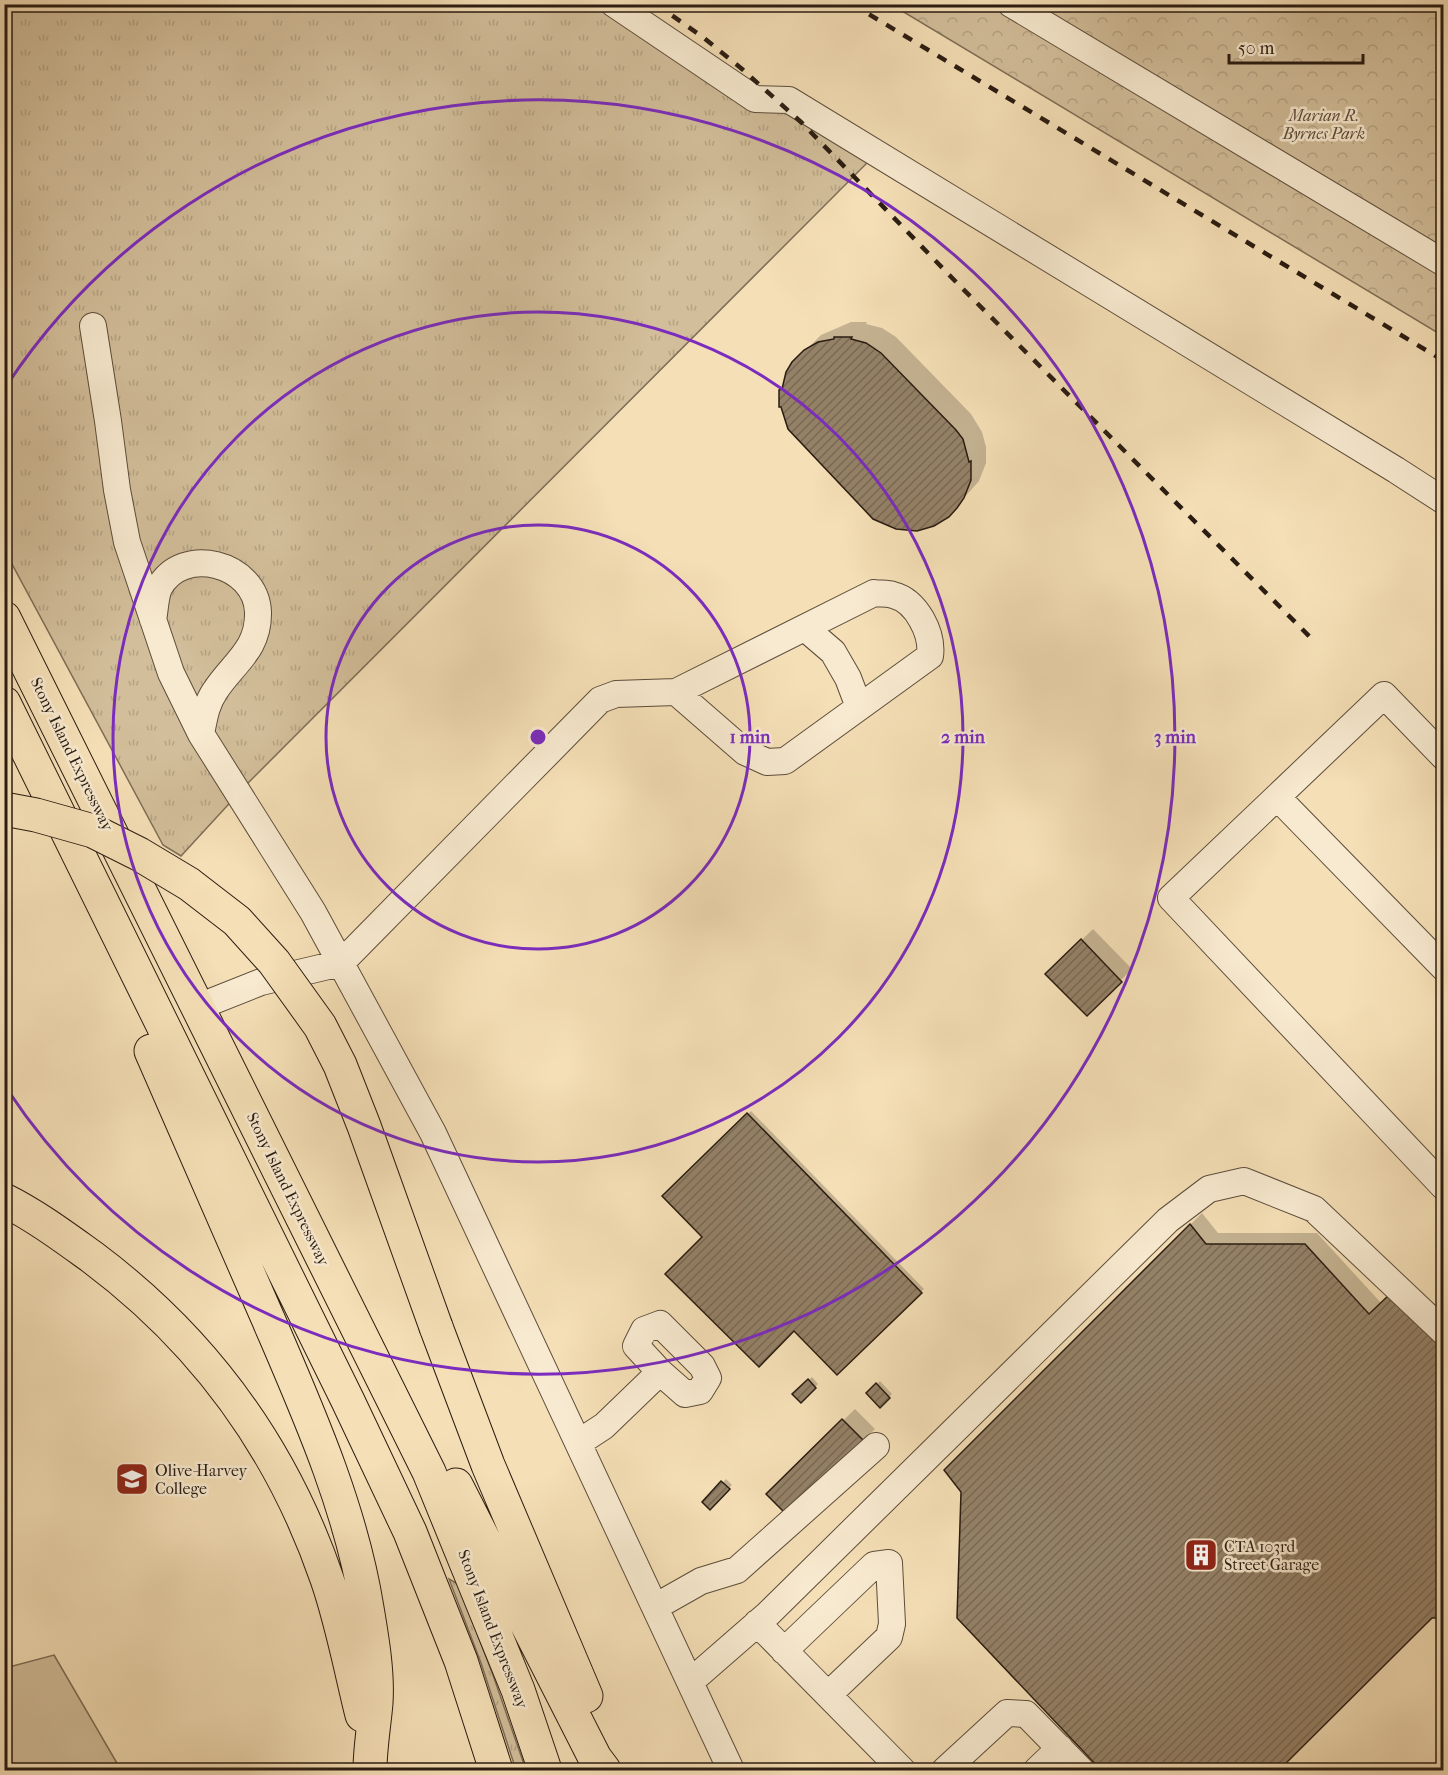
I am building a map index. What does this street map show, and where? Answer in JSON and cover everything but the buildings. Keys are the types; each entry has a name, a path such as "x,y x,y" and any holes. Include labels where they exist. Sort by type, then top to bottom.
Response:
{"highway":[{"name":"Stony Island Expressway","path":"4,618 429,1472 518,1690 545,1770"},
{"path":"4,703 348,1401 410,1532 460,1661 496,1770"},
{"path":"4,809 36,815 93,831 139,854 189,884 237,921 274,962 320,1026 340,1065 364,1126 488,1465 608,1748 615,1770"},
{"path":"117,935 132,1006 313,1424 343,1511 359,1567 374,1664 376,1702 370,1758"},
{"path":"4,1200 60,1234 140,1295 176,1329 212,1369 241,1407 289,1488 328,1580 370,1758"},
{"path":"307,1227 359,1294 595,1758 604,1770"}],"lane":[{"path":"614,4 755,99 789,100 1396,470 1443,501"},
{"path":"1011,4 1443,263"},
{"path":"93,326 127,542 171,673 201,735 313,912 433,1133 731,1770"},
{"path":"153,620 159,589 173,573 189,566 213,564 233,571 251,587 258,610 257,630 248,652 215,691 206,708 201,735"},
{"path":"198,1007 261,982 341,963 600,700 616,694 676,692 874,593 895,595 912,606 932,645 930,656 785,761 767,762 744,752 676,692"},
{"path":"805,628 833,652 848,678 859,707"},
{"path":"1443,756 1384,695 1171,898 1443,1187"},
{"path":"1277,797 1443,968"},
{"path":"690,1682 757,1623 1168,1220 1209,1190 1245,1180 1314,1209 1443,1332"},
{"path":"578,1443 604,1426 660,1372"},
{"path":"655,1607 701,1581 737,1570 876,1446"},
{"path":"784,1651 874,1565 890,1563 892,1624 889,1637 828,1695"},
{"path":"757,1623 902,1770"},
{"path":"945,1770 1007,1713 1026,1714 1081,1770"},
{"path":"1037,1770 1060,1748"}],"green space":[{"path":"4,5 629,5 871,159 249,782 181,856 163,845 5,551 10,482 9,418 4,373"},
{"name":"Marian R. Byrnes Park","path":"892,5 1443,5 1443,336"},
{"path":"449,1579 458,1584 526,1770 516,1770 481,1663"},
{"path":"54,1655 121,1770 5,1770 5,1668"}],"railway":[{"path":"656,4 704,38 802,123 959,285 1313,640"},
{"path":"852,4 1444,361"}],"place":[{"name":"Olive-Harvey College","path":"132,1479"},
{"name":"CTA 103rd Street Garage","path":"1201,1555"}]}
